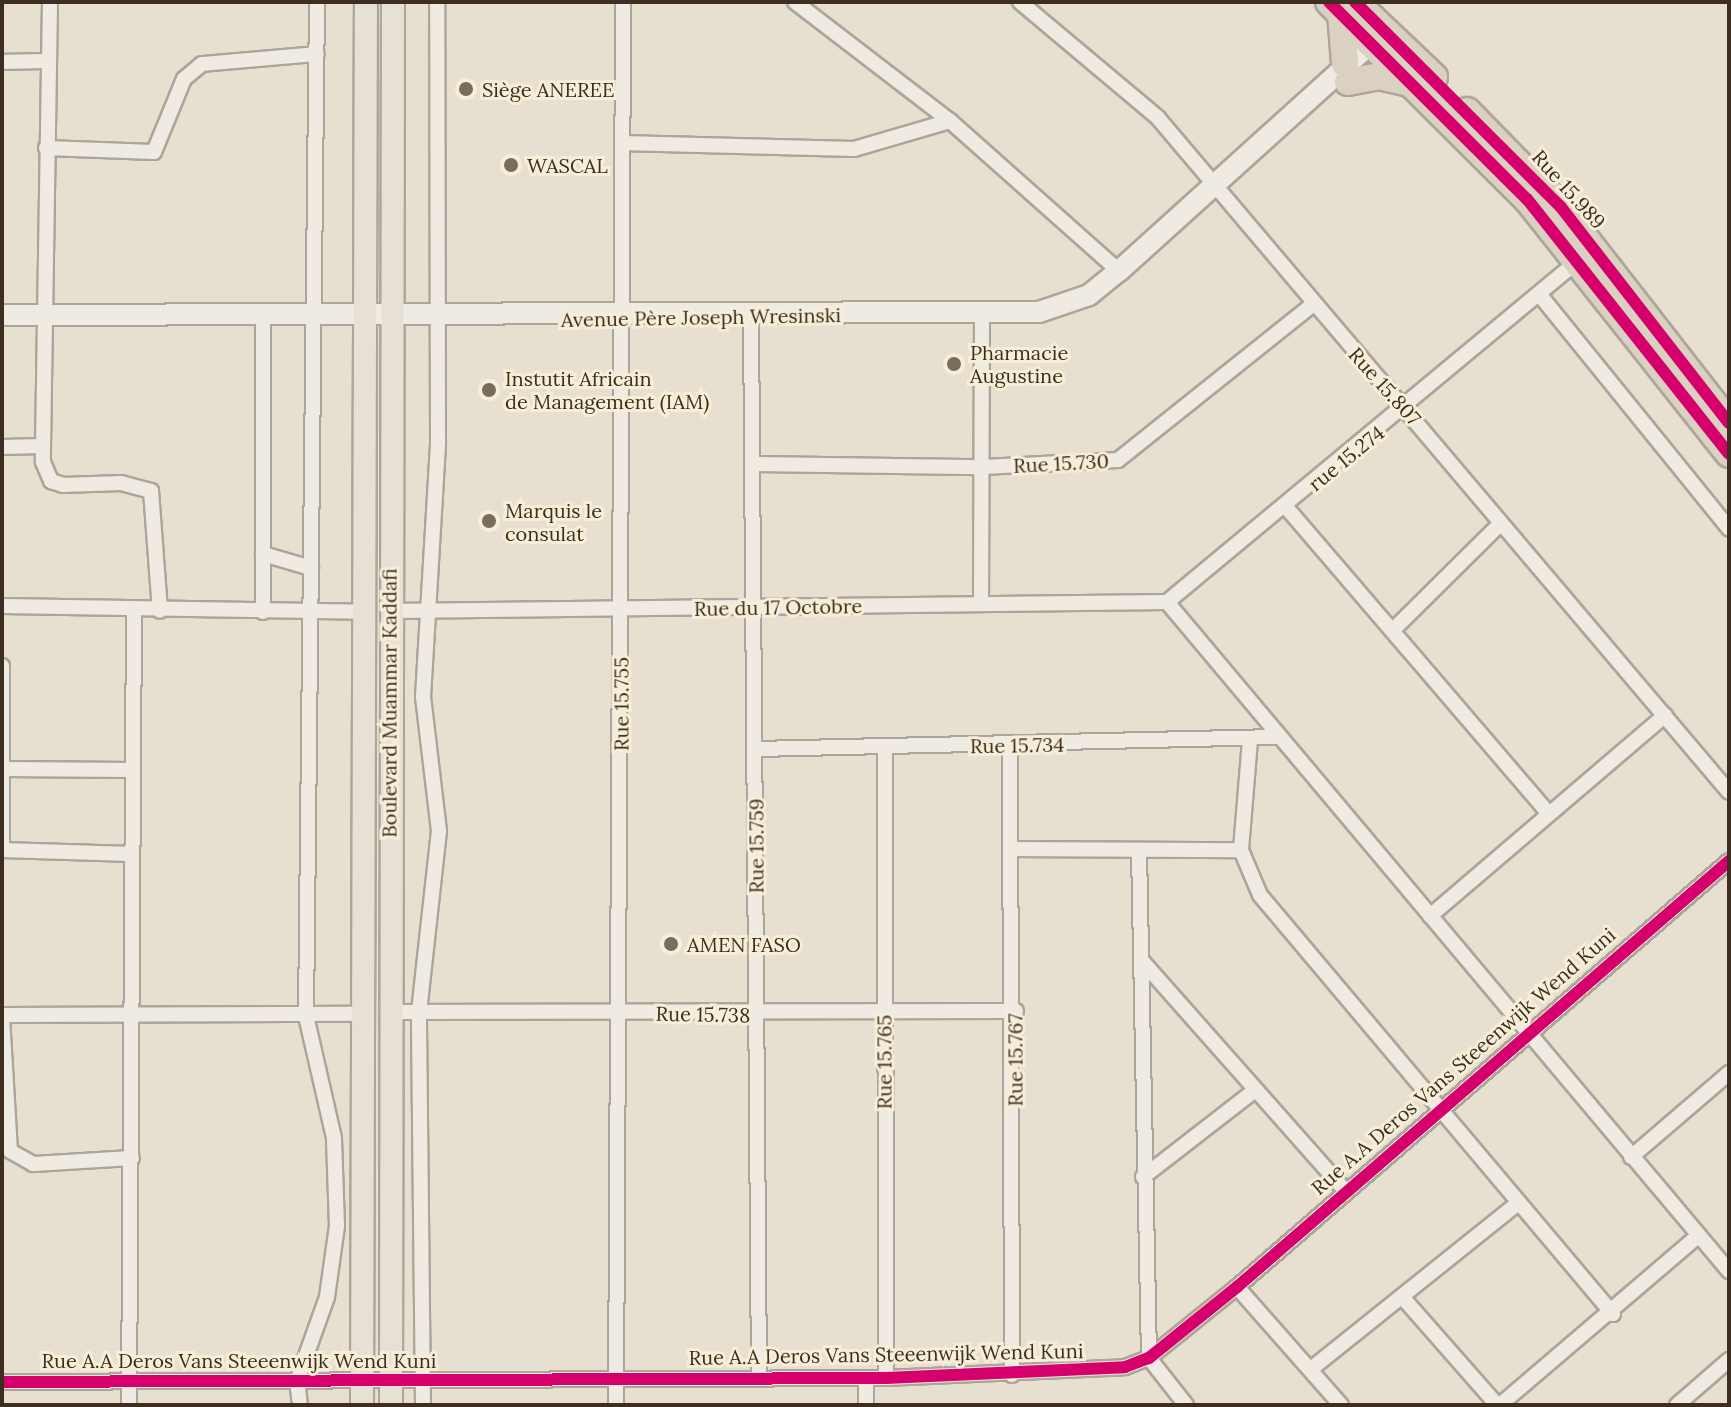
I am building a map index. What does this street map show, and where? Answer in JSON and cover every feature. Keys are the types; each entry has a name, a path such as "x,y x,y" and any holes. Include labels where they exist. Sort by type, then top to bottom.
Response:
{"highway":[{"name":"Rue 15.989","path":"1342,6 1385,42 1587,254 1729,423"},
{"path":"1342,6 1346,73 1379,76 1419,86"},
{"path":"1385,42 1419,86 1587,254 1729,454"}],"main road":[{"name":"Boulevard Muammar Kaddafi","path":"362,1405 366,2"},
{"name":"Boulevard Muammar Kaddafi","path":"391,1405 388,317 393,2"}],"street":[{"path":"50,2 43,446 51,481 121,483 157,499 160,611"},
{"path":"300,1405 297,1381 327,1297 337,1226 334,1138 306,1016 317,2"},
{"path":"423,1405 419,1012 439,831 424,734 424,611 438,442 435,317 437,2"},
{"name":"Rue 15.755","path":"616,1405 622,1012 620,316 623,2"},
{"path":"795,2 950,121 1119,271"},
{"name":"Rue 15.807","path":"1020,2 1158,118 1312,305 1407,409 1729,792"},
{"name":"Avenue Père Joseph Wresinski","path":"2,315 982,315 1067,306 1119,271 1322,93 1385,42"},
{"path":"46,148 154,152 184,79 202,64 317,54"},
{"path":"2,62 49,61"},
{"path":"622,143 854,149 950,121"},
{"name":"rue 15.274","path":"1167,602 1407,409 1587,254"},
{"path":"1539,294 1729,529"},
{"name":"Rue 15.730","path":"755,464 984,467 1132,454 1312,305"},
{"name":"Rue 15.759","path":"751,315 755,464 755,1014 759,1377"},
{"path":"981,601 984,467 982,315"},
{"path":"263,317 263,612"},
{"path":"2,447 43,446"},
{"path":"1286,507 1548,813"},
{"path":"1393,630 1501,523"},
{"path":"263,554 311,568"},
{"name":"Rue du 17 Octobre","path":"389,611 754,608 981,601 1167,602"},
{"path":"1167,602 1430,916 1522,1033 1729,1271"},
{"path":"2,606 364,612"},
{"path":"129,1405 134,1017 134,609"},
{"path":"2,666 2,850 132,854"},
{"path":"1430,916 1665,715"},
{"name":"Rue 15.734","path":"756,749 1277,737"},
{"path":"1250,740 1241,850 1260,895 1613,1314"},
{"name":"Rue 15.767","path":"1010,745 1016,1011 1012,1375"},
{"name":"Rue 15.765","path":"885,746 883,1011 886,1378"},
{"path":"4,769 132,770"},
{"path":"1014,849 1241,850"},
{"path":"1139,850 1143,1177 1149,1358 1186,1405"},
{"name":"Rue A.A Deros Vans Steeenwijk Wend Kuni","path":"2,1382 886,1378 1102,1371 1149,1358 1237,1287 1522,1033 1729,861"},
{"path":"1142,961 1344,1189"},
{"name":"Rue 15.738","path":"390,1012 755,1014 1016,1011"},
{"path":"132,1158 33,1164 10,1151 2,1016 362,1014"},
{"path":"1631,1157 1729,1073"},
{"path":"1143,1177 1255,1090"},
{"path":"1311,1369 1404,1299 1518,1203"},
{"path":"1404,1299 1499,1405 1613,1314 1698,1236"},
{"path":"1237,1287 1341,1405"},
{"path":"1677,1405 1729,1360"},
{"path":"866,1378 866,1405"}],"cycle path":[{"path":"1329,2 1527,199 1729,454"},
{"path":"1355,2 1560,206 1729,423"},
{"path":"2,1382 886,1378 1125,1367 1149,1358 1237,1287 1729,861"}],"place":[{"name":"Siège ANEREE","path":"466,89"},
{"name":"WASCAL","path":"511,165"},
{"name":"Pharmacie Augustine","path":"954,364"},
{"name":"Instutit Africain de Management (IAM)","path":"489,390"},
{"name":"Marquis le consulat","path":"489,521"},
{"name":"AMEN FASO","path":"671,944"}]}
